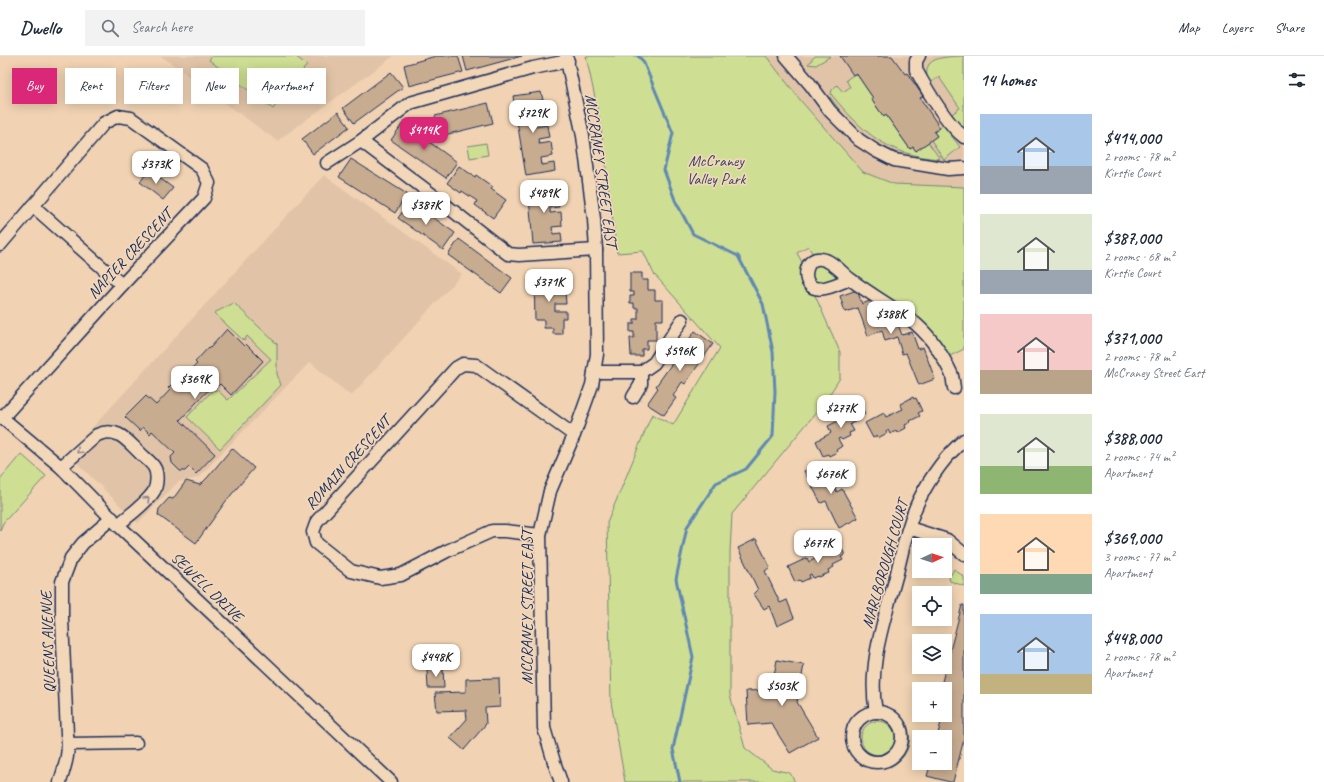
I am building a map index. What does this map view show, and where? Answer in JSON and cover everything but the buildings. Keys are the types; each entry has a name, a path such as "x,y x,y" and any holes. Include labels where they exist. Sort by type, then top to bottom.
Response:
{"street":[{"path":"786,56 810,84 830,112 859,140 876,151 894,160 948,169 964,168"},
{"path":"920,56 916,61 916,70 947,118 958,132 964,136"},
{"path":"327,163 361,141 410,103 567,59"},
{"name":"MCCRANEY STREET EAST","path":"561,782 544,728 540,535 550,491 574,435 592,385 597,354 596,250 594,219 583,136 567,59"},
{"name":"NAPIER CRESCENT","path":"0,245 104,124 118,116 131,118 202,170 209,183 204,198 1,417"},
{"path":"361,141 508,254 519,255 596,250"},
{"path":"34,206 122,285"},
{"path":"850,279 912,321 934,344 951,374 954,388"},
{"path":"594,372 641,372 654,363 682,320"},
{"name":"ROMAIN CRESCENT","path":"540,535 492,531 447,551 401,575 380,578 351,571 316,543 313,532 317,520 456,368 463,364 476,365 574,435"},
{"path":"633,397 641,384 641,372"},
{"name":"SEWELL DRIVE","path":"1,417 61,467 115,521 391,782"},
{"path":"61,467 97,435 110,432 122,436 154,468 156,476 154,492 146,500 115,521"},
{"name":"MARLBOROUGH COURT","path":"876,712 873,685 874,662 885,614 909,528 919,501 942,461 964,440"},
{"name":"QUEENS AVENUE","path":"60,782 68,756 69,744 67,735 62,633 62,582 71,558 83,543 115,521"},
{"path":"909,528 947,540 964,554"},
{"path":"876,712 892,717 900,727 902,734 902,741 896,754 890,759 880,762 863,758 858,753 852,737 858,722 864,716 876,712"},
{"path":"69,744 136,743"}],"shaded area":[{"path":"161,56 394,56 277,141 227,104 239,104 239,68 191,68 191,78 183,72 183,68 177,68"},
{"path":"766,56 964,56 964,187 894,184 863,172 801,101"},
{"path":"324,175 462,274 351,396 310,362 198,478 178,482 138,523 68,454"}],"green space":[{"path":"212,56 295,56 307,65 305,68 247,68 247,89 239,83 239,68 219,68 209,60"},
{"name":"McCraney Valley Park","path":"586,56 766,56 801,101 863,172 894,184 964,187 964,349 948,357 907,312 814,256 808,246 797,253 803,264 801,277 803,285 809,291 814,293 840,352 840,378 824,403 732,514 730,552 730,695 745,748 772,769 790,773 795,782 625,782 611,702 607,523 652,414 673,425 720,348 654,274 643,251 617,253 600,121"},
{"path":"815,56 831,56 816,65 808,64"},
{"path":"964,56 964,131 952,114 960,108 939,77 929,83 927,68 930,63 935,60"},
{"path":"856,73 873,98 871,99 884,117 886,115 910,149 913,147 916,151 928,142 940,159 921,157 905,153 891,147 878,140 854,120 831,94 832,90 837,85 843,92 850,87 846,80"},
{"path":"830,97 847,119 859,131 872,141 886,148 916,158 932,161 964,162 964,164 904,159 861,136 834,108"},
{"path":"266,104 277,104 273,109"},
{"path":"943,125 960,147 944,160 931,140 937,136 934,132"},
{"path":"486,143 488,155 470,158 468,146"},
{"path":"823,263 836,274 837,278 820,284 812,281 811,266"},
{"path":"234,303 277,344 277,374 281,385 220,449 187,417 213,390 217,390 228,400 271,359 247,336 244,341 214,313"},
{"path":"21,454 46,476 3,523 0,531 0,479"},
{"path":"954,569 964,577 964,586 950,581 949,578 952,578"},
{"path":"878,721 890,726 895,738 890,750 878,755 866,750 861,738 866,726"},
{"path":"905,721 909,734 908,747 901,759 890,767 889,763 902,751 905,739"}],"waterway":[{"path":"638,56 643,61 673,133 664,170 675,200 693,234 738,256 763,304 773,352 775,391 773,436 746,469 716,483 687,527 676,579 693,657 673,749 680,782"}]}
